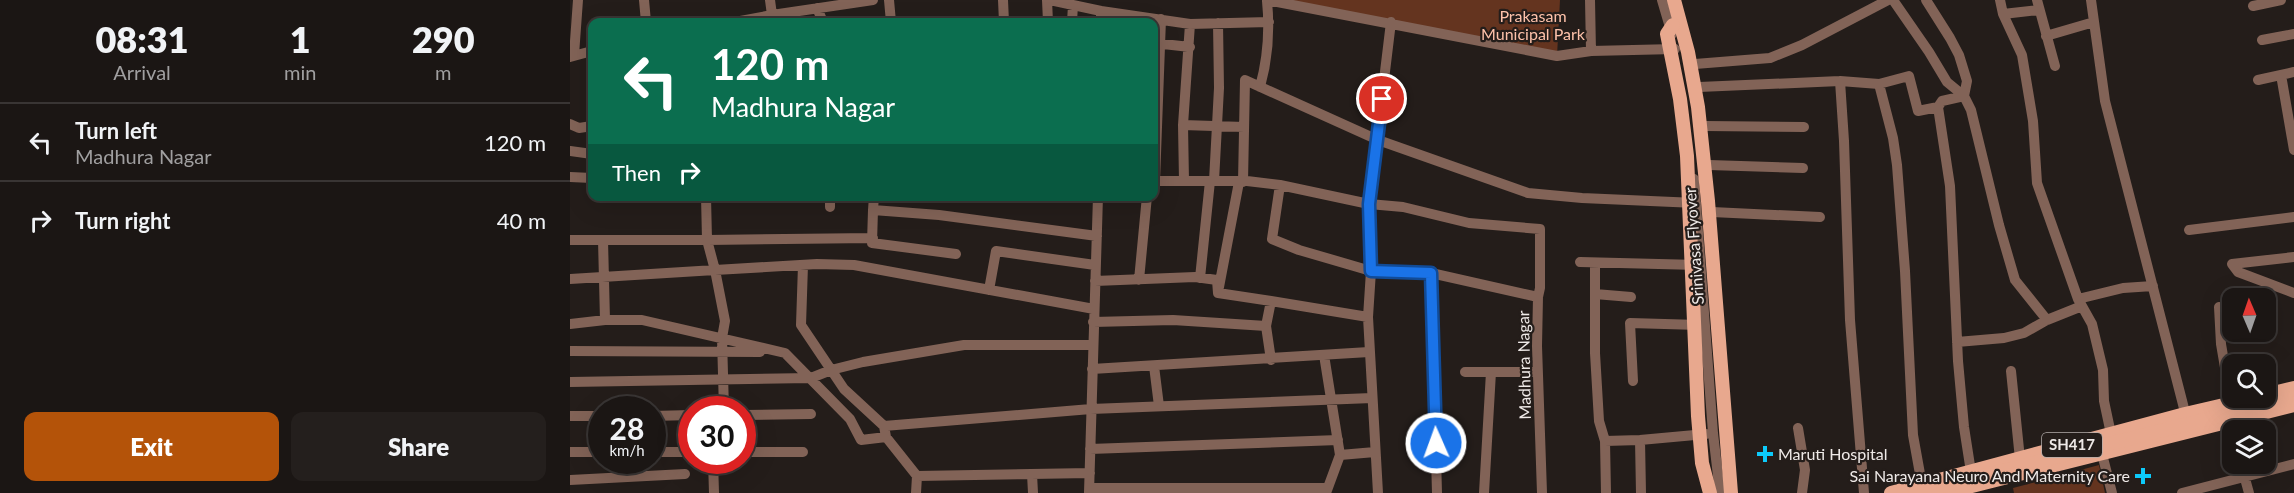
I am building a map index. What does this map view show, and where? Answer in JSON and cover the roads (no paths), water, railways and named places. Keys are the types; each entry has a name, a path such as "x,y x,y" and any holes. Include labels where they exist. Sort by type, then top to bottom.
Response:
{"main road":[{"name":"Srinivasa Flyover","path":"1664,0 1673,25 1683,67 1699,175 1721,493"},
{"name":"Srinivasa Flyover","path":"1674,0 1688,52 1698,107 1708,201 1731,493"},
{"name":"Srinivasa Flyover","path":"1673,25 1668,34 1680,99 1687,156 1698,416 1702,463 1710,493"},
{"path":"2276,392 2294,388"},
{"path":"1918,489 2294,397"},
{"name":"SH417","path":"1891,493 1918,489 1971,472 2222,405"},
{"name":"SH417","path":"2250,420 2294,405"},
{"name":"SH417","path":"1944,493 1982,488 2102,454 2190,432 2222,427"}],"street":[{"path":"578,0 572,56 588,52"},
{"path":"644,0 646,18"},
{"path":"770,0 766,18 873,0"},
{"path":"889,0 891,18"},
{"path":"1003,0 1004,18"},
{"path":"1048,18 1049,0 1073,5 1101,17 1116,18"},
{"path":"1260,87 1268,56 1267,0 1391,22 1557,56 1591,51 1676,49"},
{"path":"1590,0 1591,51"},
{"path":"1664,0 1676,49 1687,117 1696,203 1713,433 1721,493"},
{"path":"1679,0 1695,64 1705,126 1736,493"},
{"path":"1695,64 1770,58 1802,45 1891,0 1929,51 1947,82 1964,96 1971,110 2015,280 2047,320"},
{"path":"1926,0 1959,56 1967,81 1964,96"},
{"path":"2000,0 2003,15 2022,55 2033,120 2037,183 2080,302 2092,324 2103,370 2104,401 2111,434"},
{"path":"2091,0 2105,101 2190,432"},
{"path":"2253,6 2281,0"},
{"path":"1072,18 1073,5"},
{"path":"2003,15 2038,5 2055,66"},
{"path":"817,8 821,18"},
{"path":"1158,37 1161,19 1190,24 1269,22"},
{"path":"1378,493 1369,352 1368,317 1371,271 1369,204 1391,22"},
{"path":"2046,36 2094,22"},
{"path":"1200,278 1217,126 1218,23"},
{"path":"1184,181 1183,124 1190,24"},
{"path":"2262,40 2294,34"},
{"path":"1158,43 1190,47"},
{"path":"2258,80 2294,72"},
{"path":"2281,75 2294,150"},
{"path":"1699,87 1840,81 1879,84 1909,76 1918,111 1938,107"},
{"path":"1218,293 1241,182 1245,80 1378,140 1528,194 1696,203"},
{"path":"1840,81 1850,320 1864,493"},
{"path":"1879,84 1898,165 1918,489"},
{"path":"1964,96 1942,101 1938,107 1950,186 1964,428 1971,472"},
{"path":"570,124 579,128 588,127"},
{"path":"1183,124 1244,127"},
{"path":"1705,126 1804,127"},
{"path":"570,151 588,153"},
{"path":"1709,165 1803,168"},
{"path":"570,177 588,178"},
{"path":"1158,181 1241,182 1280,186 1369,204 1403,207 1469,224 1540,229 1538,297"},
{"name":"Madhura Nagar","path":"1280,186 1272,239 1299,250 1371,271 1431,273 1538,297 1542,493"},
{"path":"706,201 707,240 716,270 724,321 722,339 724,396"},
{"path":"874,201 872,243 956,254"},
{"path":"1098,201 1089,491 1326,491 1340,455 1324,355"},
{"path":"1139,279 1147,201"},
{"path":"873,210 939,215 1096,236"},
{"path":"1712,212 1820,217"},
{"path":"2189,230 2294,217"},
{"path":"570,240 873,238"},
{"path":"603,240 605,320"},
{"path":"989,290 996,251 1095,265"},
{"path":"2294,257 2232,264 2238,272 2294,293"},
{"path":"1580,262 1701,265"},
{"path":"1595,263 1599,421 1605,441 1606,493"},
{"path":"803,265 801,325 844,389 885,432 917,476 916,493"},
{"path":"570,279 803,265 854,265 1094,309"},
{"path":"1431,273 1437,493"},
{"path":"1095,281 1200,278 1217,280 1218,293"},
{"path":"1958,342 2004,338 2024,333 2080,302 2123,288 2153,286"},
{"path":"1218,293 1368,317"},
{"path":"1595,294 1631,297"},
{"path":"1271,301 1266,326 1271,360"},
{"path":"2219,307 2223,354"},
{"path":"570,324 605,320 642,320 785,353 850,419 861,440 885,432 1091,409 1372,398"},
{"path":"1093,322 1173,320 1266,326"},
{"path":"1632,381 1630,323 1706,325"},
{"path":"570,382 811,378 862,362 964,345 1093,345"},
{"path":"570,351 781,352"},
{"path":"1092,369 1271,360 1369,352"},
{"path":"1154,366 1159,406"},
{"path":"2011,370 2020,459"},
{"path":"1465,372 1538,372"},
{"path":"1484,493 1491,372"},
{"path":"756,415 811,414"},
{"path":"570,416 588,416"},
{"path":"1798,428 1805,470 1802,493"},
{"path":"1605,441 1713,433"},
{"path":"1090,449 1338,440"},
{"path":"1640,440 1641,493"},
{"path":"570,452 588,452"},
{"path":"756,452 803,452"},
{"path":"1340,455 1375,452"},
{"path":"2102,454 2112,493"},
{"path":"2182,493 2294,464"},
{"path":"917,476 1090,473"},
{"path":"570,480 685,474"},
{"path":"713,474 714,493"},
{"path":"1032,474 1033,493"},
{"path":"2244,474 2249,493"}],"place":[{"name":"Maruti Hospital","path":"1765,454"},
{"name":"Sai Narayana Neuro And Maternity Care","path":"2143,476"}],"park label":[{"name":"Prakasam Municipal Park","path":"1533,25"}]}
